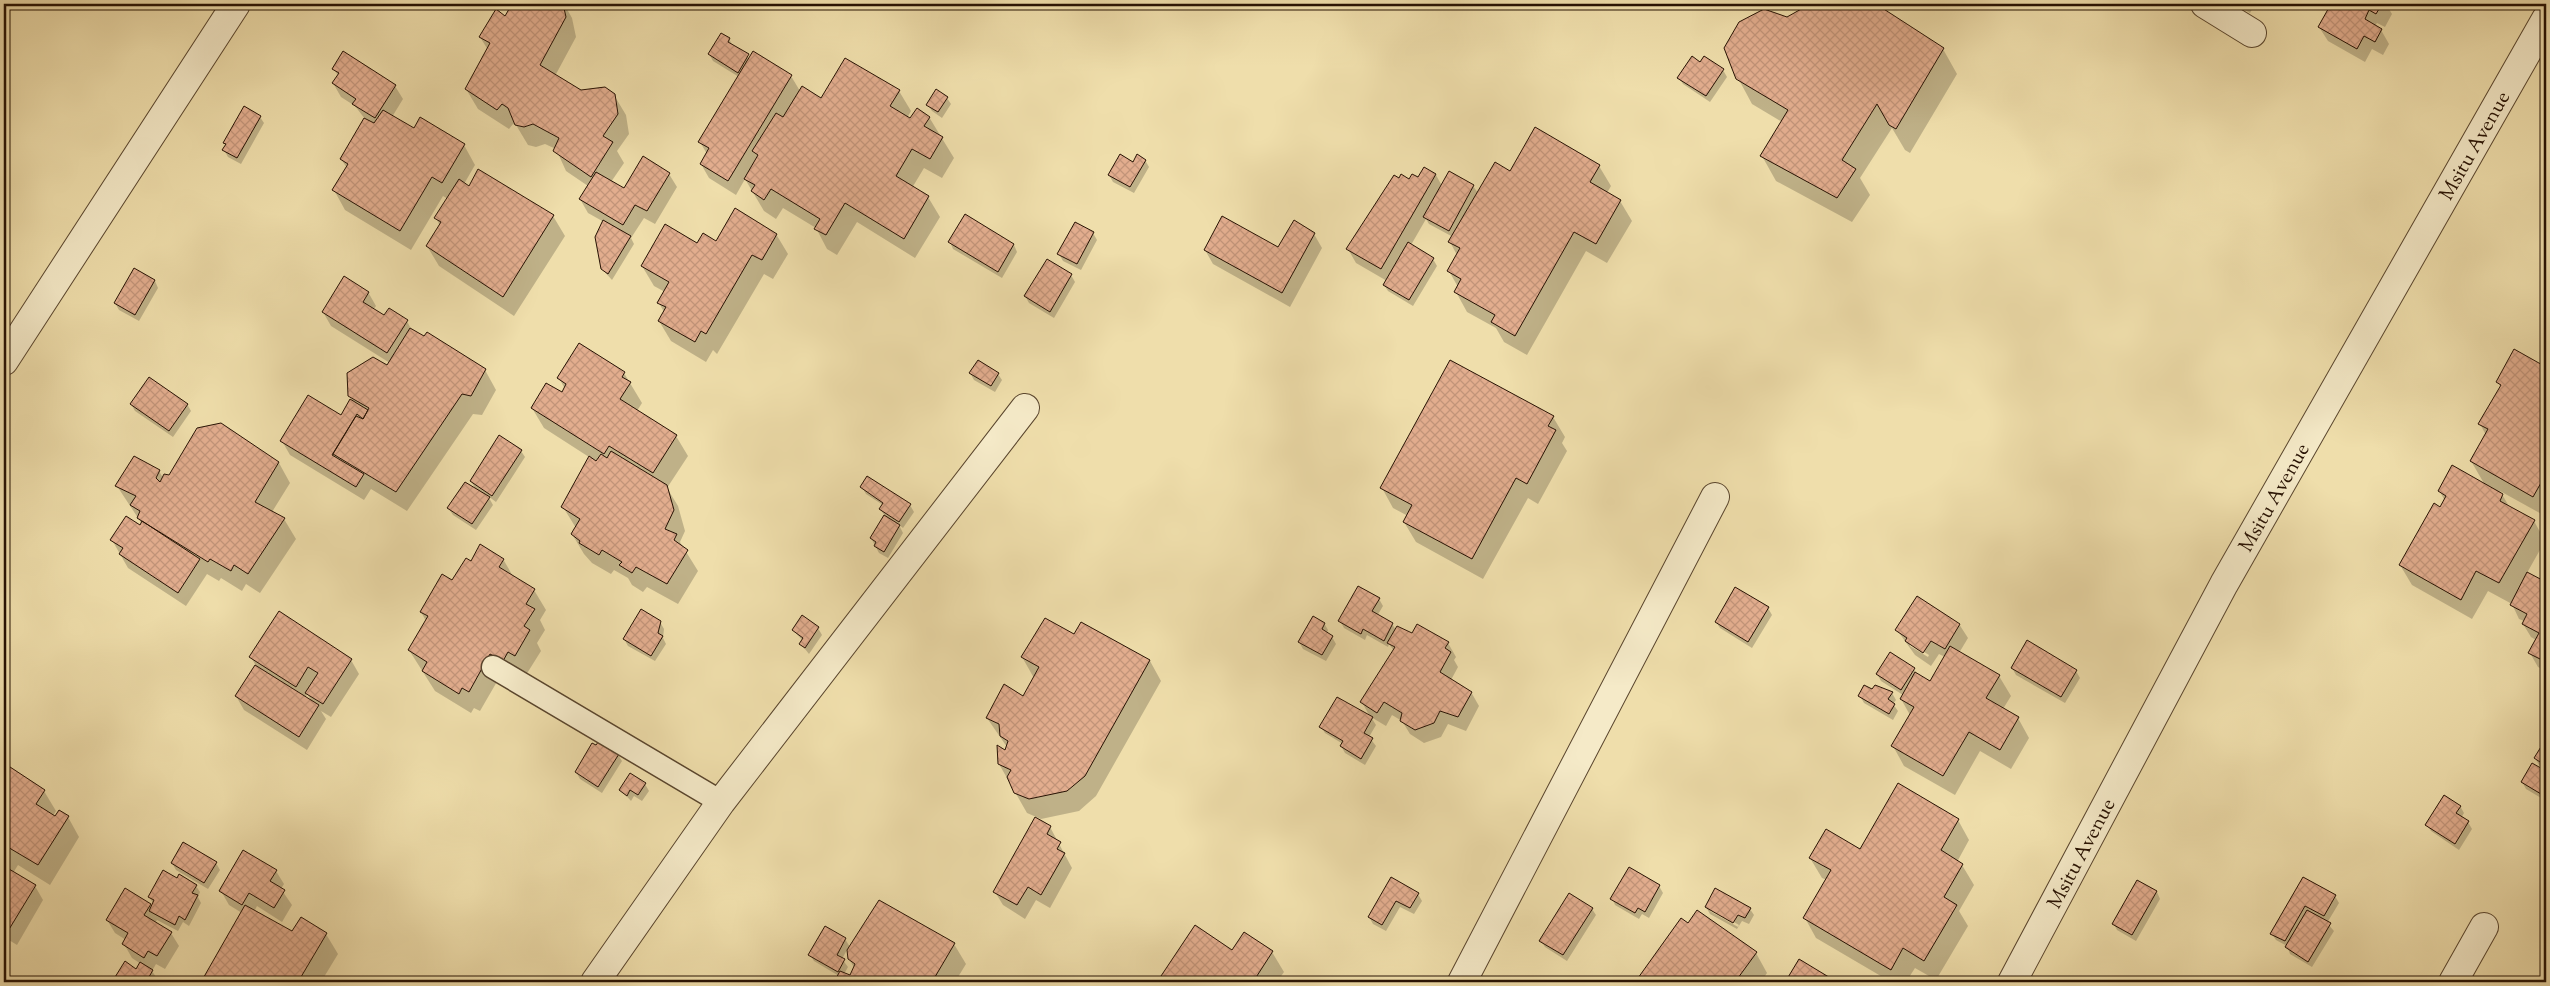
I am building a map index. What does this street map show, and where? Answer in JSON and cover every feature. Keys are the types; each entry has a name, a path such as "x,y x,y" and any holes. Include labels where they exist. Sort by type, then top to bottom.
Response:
{"street":[{"path":"4,361 236,4"},
{"path":"2205,4 2252,33"},
{"name":"Msitu Avenue","path":"2012,982 2224,584 2546,18"},
{"path":"595,982 721,802 1025,408"},
{"path":"1462,982 1716,497"},
{"path":"2454,982 2484,927"}],"lane":[{"path":"493,667 721,802"}],"building":[{"path":"512,4 563,4 566,17 540,65 581,90 605,87 615,94 618,114 603,136 613,142 591,177 553,151 559,138 533,124 524,127 515,125 508,108 502,104 497,110 465,89 490,43 479,37 496,9 505,16"},
{"path":"1802,4 1876,4 1944,48 1896,129 1889,125 1877,104 1842,160 1856,169 1837,198 1760,156 1788,110 1736,79 1724,48 1739,22 1764,9 1787,17 1803,8"},
{"path":"2331,4 2382,4 2376,14 2369,10 2365,19 2382,29 2375,42 2364,36 2357,49 2318,27"},
{"path":"721,33 730,38 728,42 749,54 738,73 708,54"},
{"path":"343,51 396,85 375,118 352,104 356,99 332,83 339,73 332,69"},
{"path":"753,51 792,75 728,181 700,164 709,148 698,142"},
{"path":"1692,56 1700,62 1704,56 1724,69 1706,96 1677,78"},
{"path":"845,58 900,90 890,106 910,118 917,108 930,117 924,126 943,137 930,159 912,149 896,176 929,196 904,239 845,203 826,235 814,229 820,219 771,189 764,200 751,191 755,185 744,179 758,155 752,151 776,113 783,117 802,86 821,98"},
{"path":"936,89 948,97 938,112 926,105"},
{"path":"244,106 261,116 237,158 222,150 226,144 223,143"},
{"path":"383,110 414,128 420,117 465,144 442,183 432,177 400,231 332,190 348,164 340,159 364,118 374,123"},
{"path":"1535,127 1600,165 1590,182 1621,200 1596,244 1574,232 1515,336 1491,322 1495,315 1454,292 1461,279 1447,271 1460,248 1448,242 1495,162 1510,171"},
{"path":"1120,154 1133,162 1137,154 1146,160 1130,187 1108,175"},
{"path":"643,156 670,173 647,211 635,205 623,225 579,199 596,172 624,188"},
{"path":"1424,167 1436,174 1381,269 1346,249 1394,175 1399,178 1401,174 1409,179 1412,174 1418,177"},
{"path":"478,169 554,215 503,297 426,246 441,222 434,218 459,179 469,186"},
{"path":"1449,171 1474,185 1449,231 1423,217"},
{"path":"735,208 777,234 762,260 752,255 706,334 701,331 695,342 658,321 666,307 657,303 669,282 641,266 665,224 697,243 703,233 716,241"},
{"path":"965,214 1014,244 998,272 948,242"},
{"path":"1222,216 1278,247 1294,220 1315,233 1282,293 1204,250"},
{"path":"603,220 631,236 608,274 601,269 595,237"},
{"path":"1075,222 1094,232 1077,264 1057,254"},
{"path":"1408,242 1434,258 1409,300 1383,285"},
{"path":"1047,259 1072,274 1050,312 1024,296"},
{"path":"134,268 155,280 135,315 114,303"},
{"path":"344,276 369,292 363,302 384,315 389,308 408,320 387,353 322,312"},
{"path":"410,328 424,336 427,332 486,369 471,396 462,394 396,492 333,454 356,416 363,419 369,408 348,396 347,373 373,357 387,365"},
{"path":"579,343 625,372 622,377 631,382 620,399 677,435 653,473 609,446 604,454 531,408 546,383 562,392 566,384 557,378"},
{"path":"2514,349 2546,367 2546,474 2533,497 2470,461 2488,429 2478,424 2501,385 2496,382"},
{"path":"978,360 999,373 991,386 969,373"},
{"path":"1450,360 1554,416 1548,426 1556,430 1527,484 1516,478 1472,559 1403,522 1412,505 1380,488"},
{"path":"149,377 188,404 169,431 130,404"},
{"path":"308,395 341,415 350,399 368,410 363,419 357,414 332,455 364,474 356,487 280,441"},
{"path":"221,423 279,462 255,502 285,518 248,574 234,565 231,571 210,559 208,562 137,518 140,511 130,505 136,496 115,486 134,456 160,470 156,478 160,482 164,474 169,475 197,428"},
{"path":"499,435 522,450 492,496 470,481"},
{"path":"611,451 667,485 674,510 665,529 677,534 674,540 688,550 667,584 636,567 632,573 619,565 622,562 602,550 599,555 579,543 580,541 571,534 580,519 561,507 589,456 596,461 601,454 607,458"},
{"path":"2452,465 2503,494 2500,501 2535,520 2499,583 2476,571 2461,600 2399,565 2434,503 2440,507 2446,496 2438,491"},
{"path":"867,476 911,504 899,522 879,509 883,503 860,487"},
{"path":"465,482 490,497 472,524 447,508"},
{"path":"884,515 900,525 884,552 874,546 876,542 870,538"},
{"path":"126,516 140,525 142,521 200,559 178,593 119,554 123,548 110,540"},
{"path":"480,544 504,559 499,567 535,589 526,604 535,609 524,626 530,630 515,656 508,652 503,661 490,654 469,692 462,688 459,694 422,671 427,662 408,650 428,616 420,612 442,574 452,580 466,558 471,561"},
{"path":"2527,572 2546,582 2546,662 2528,653 2539,633 2522,624 2527,614 2510,605"},
{"path":"1358,586 1380,598 1372,611 1393,623 1384,641 1363,629 1361,634 1338,621"},
{"path":"1735,587 1769,607 1748,642 1715,622"},
{"path":"1917,596 1960,624 1945,649 1931,641 1923,653 1905,641 1907,638 1895,630"},
{"path":"641,609 661,621 658,633 663,636 651,656 623,639"},
{"path":"279,611 352,659 323,704 305,693 318,673 308,667 296,687 249,657"},
{"path":"802,615 819,627 805,648 799,644 803,638 792,630"},
{"path":"1313,616 1325,623 1322,629 1333,636 1322,655 1298,642"},
{"path":"1045,618 1074,634 1081,622 1150,660 1085,776 1067,791 1029,799 1014,793 1007,777 1011,770 998,764 997,745 1005,750 1008,741 1000,736 999,724 986,718 1004,684 1023,696 1039,667 1021,657"},
{"path":"1417,624 1449,642 1445,648 1451,652 1440,672 1472,692 1458,717 1440,711 1434,723 1415,730 1400,721 1402,713 1384,702 1377,713 1360,702 1395,647 1387,643 1397,626 1412,633"},
{"path":"2027,640 2077,670 2061,697 2011,668"},
{"path":"1950,646 2000,675 1986,698 2019,717 2000,750 1969,732 1943,776 1891,746 1914,707 1900,699 1915,672 1930,681"},
{"path":"1890,652 1915,668 1901,690 1876,674"},
{"path":"255,665 319,705 299,737 235,696"},
{"path":"1864,685 1872,689 1875,685 1893,692 1888,699 1895,704 1889,714 1858,696"},
{"path":"1337,697 1373,717 1364,733 1373,738 1361,759 1340,746 1343,741 1319,727"},
{"path":"599,741 619,754 598,787 575,772 592,743 596,745"},
{"path":"2544,742 2546,744 2546,766 2534,758"},
{"path":"4,763 45,790 36,804 55,816 59,810 69,816 38,865 6,846 4,850"},
{"path":"2532,763 2546,771 2546,797 2521,782"},
{"path":"630,773 646,783 638,795 630,790 627,796 619,790"},
{"path":"1898,783 1959,819 1941,850 1963,864 1944,897 1957,905 1924,961 1903,948 1891,970 1803,918 1831,870 1809,858 1826,829 1860,849"},
{"path":"2444,795 2461,806 2456,813 2469,821 2455,844 2425,825"},
{"path":"1035,817 1051,826 1047,834 1061,842 1057,849 1065,853 1041,895 1028,887 1017,905 993,892"},
{"path":"183,842 217,862 204,883 171,863"},
{"path":"243,850 277,870 270,881 285,890 274,908 249,893 242,905 219,891"},
{"path":"4,866 36,885 8,931 4,929"},
{"path":"1629,867 1660,885 1645,912 1638,908 1635,913 1610,899"},
{"path":"163,870 177,878 179,874 197,885 192,893 198,895 185,920 179,916 175,925 149,911 154,900 148,897"},
{"path":"1391,877 1419,893 1410,908 1396,901 1382,925 1368,917"},
{"path":"2303,877 2336,895 2324,916 2305,906 2285,941 2270,934"},
{"path":"2137,880 2157,891 2132,935 2112,924"},
{"path":"125,888 151,904 144,915 172,932 157,956 148,951 144,958 122,944 128,933 106,920"},
{"path":"1715,888 1751,908 1745,918 1738,915 1733,923 1705,907"},
{"path":"1569,893 1593,908 1563,955 1539,941"},
{"path":"879,900 955,943 932,982 834,982 840,971 850,975 855,964 848,959 847,950"},
{"path":"245,905 292,931 301,917 327,933 298,982 201,982"},
{"path":"1697,910 1757,952 1735,982 1644,982 1638,978 1681,918 1688,923"},
{"path":"2307,910 2331,923 2308,962 2285,947"},
{"path":"1195,925 1232,950 1244,932 1273,951 1253,982 1157,982"},
{"path":"825,926 846,938 837,955 845,959 838,972 808,955"},
{"path":"1799,959 1837,982 1792,982 1787,979"},
{"path":"125,961 136,969 140,962 153,970 146,982 112,982"}]}
